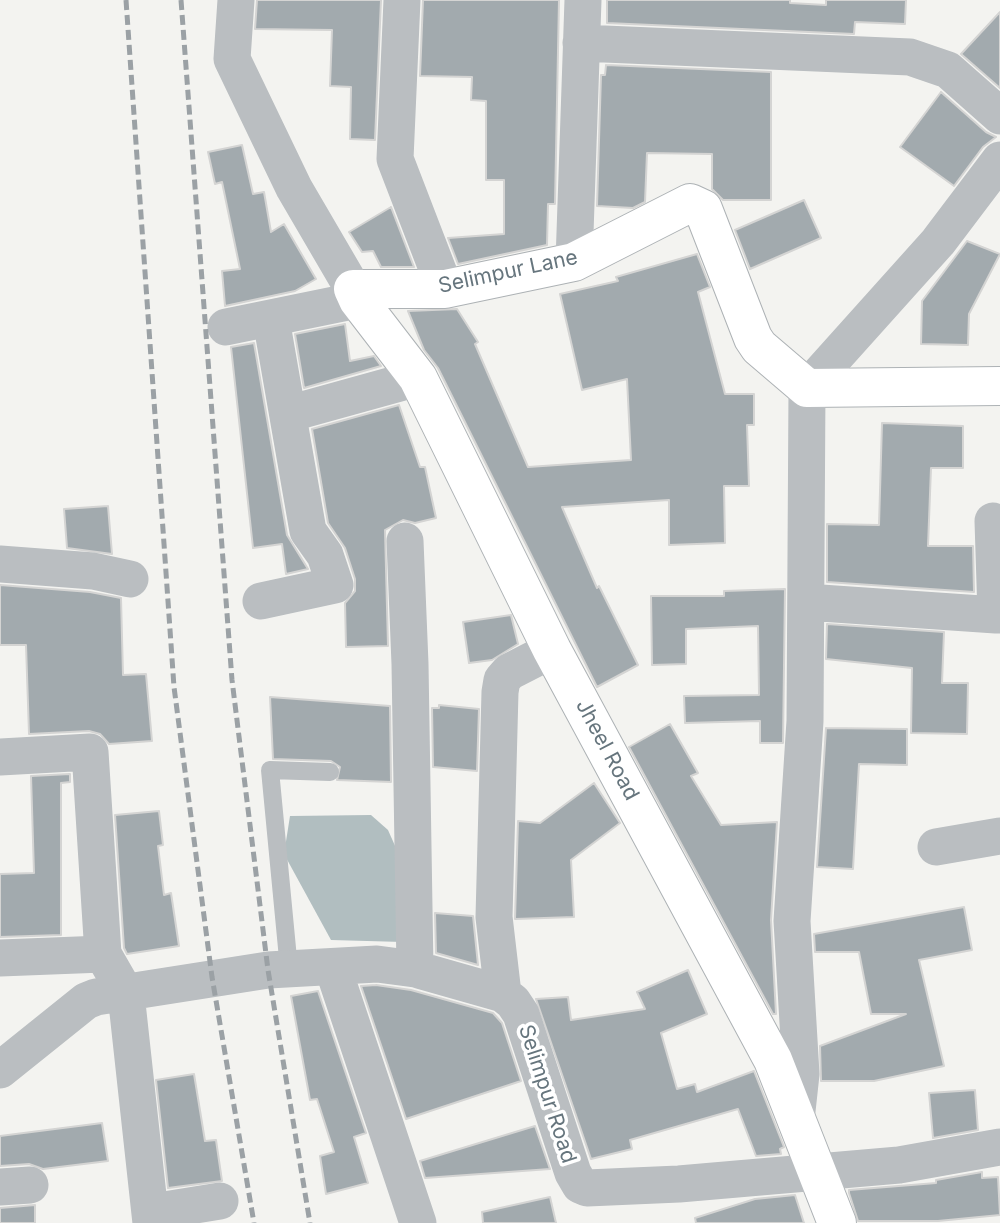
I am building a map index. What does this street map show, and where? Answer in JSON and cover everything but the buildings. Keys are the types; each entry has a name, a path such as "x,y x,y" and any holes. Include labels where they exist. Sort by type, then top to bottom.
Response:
{"street":[{"path":"226,327 271,319 356,295 294,188 232,59 236,0"},
{"path":"402,0 396,159 445,289"},
{"path":"574,262 583,0"},
{"path":"581,43 918,59 948,70 1000,116"},
{"path":"796,1119 801,1074 792,921 804,721 807,388 938,242 1000,160"},
{"name":"Selimpur Lane","path":"356,295 445,289 574,262 690,202 699,204 752,338 807,388"},
{"name":"Jheel Road","path":"356,295 418,378 552,650 773,1060 837,1223"},
{"path":"261,601 335,585 325,555 308,531 271,319"},
{"path":"288,414 418,378"},
{"path":"807,388 1000,386"},
{"path":"806,602 998,615 993,520"},
{"path":"405,541 410,664 415,970"},
{"path":"0,564 93,571 130,579"},
{"path":"0,1070 86,1001 212,977 377,964 415,970 503,994 494,917 499,692 502,680 509,671 552,650"},
{"path":"0,757 90,752 103,954 126,994 152,1218 220,1201"},
{"path":"936,847 1000,836"},
{"path":"0,958 103,954"},
{"path":"333,968 418,1223"},
{"name":"Selimpur Road","path":"503,994 522,1014 573,1173 580,1185 587,1188 679,1184 814,1170 899,1165 1000,1147"}],"lane":[{"path":"289,969 270,770 330,772"}],"shaded area":[{"path":"371,815 388,830 407,873 403,942 331,940 284,854 290,816"}],"railway":[{"path":"126,0 174,687 212,977 254,1223"},
{"path":"181,0 232,680 268,970 310,1223"}]}
